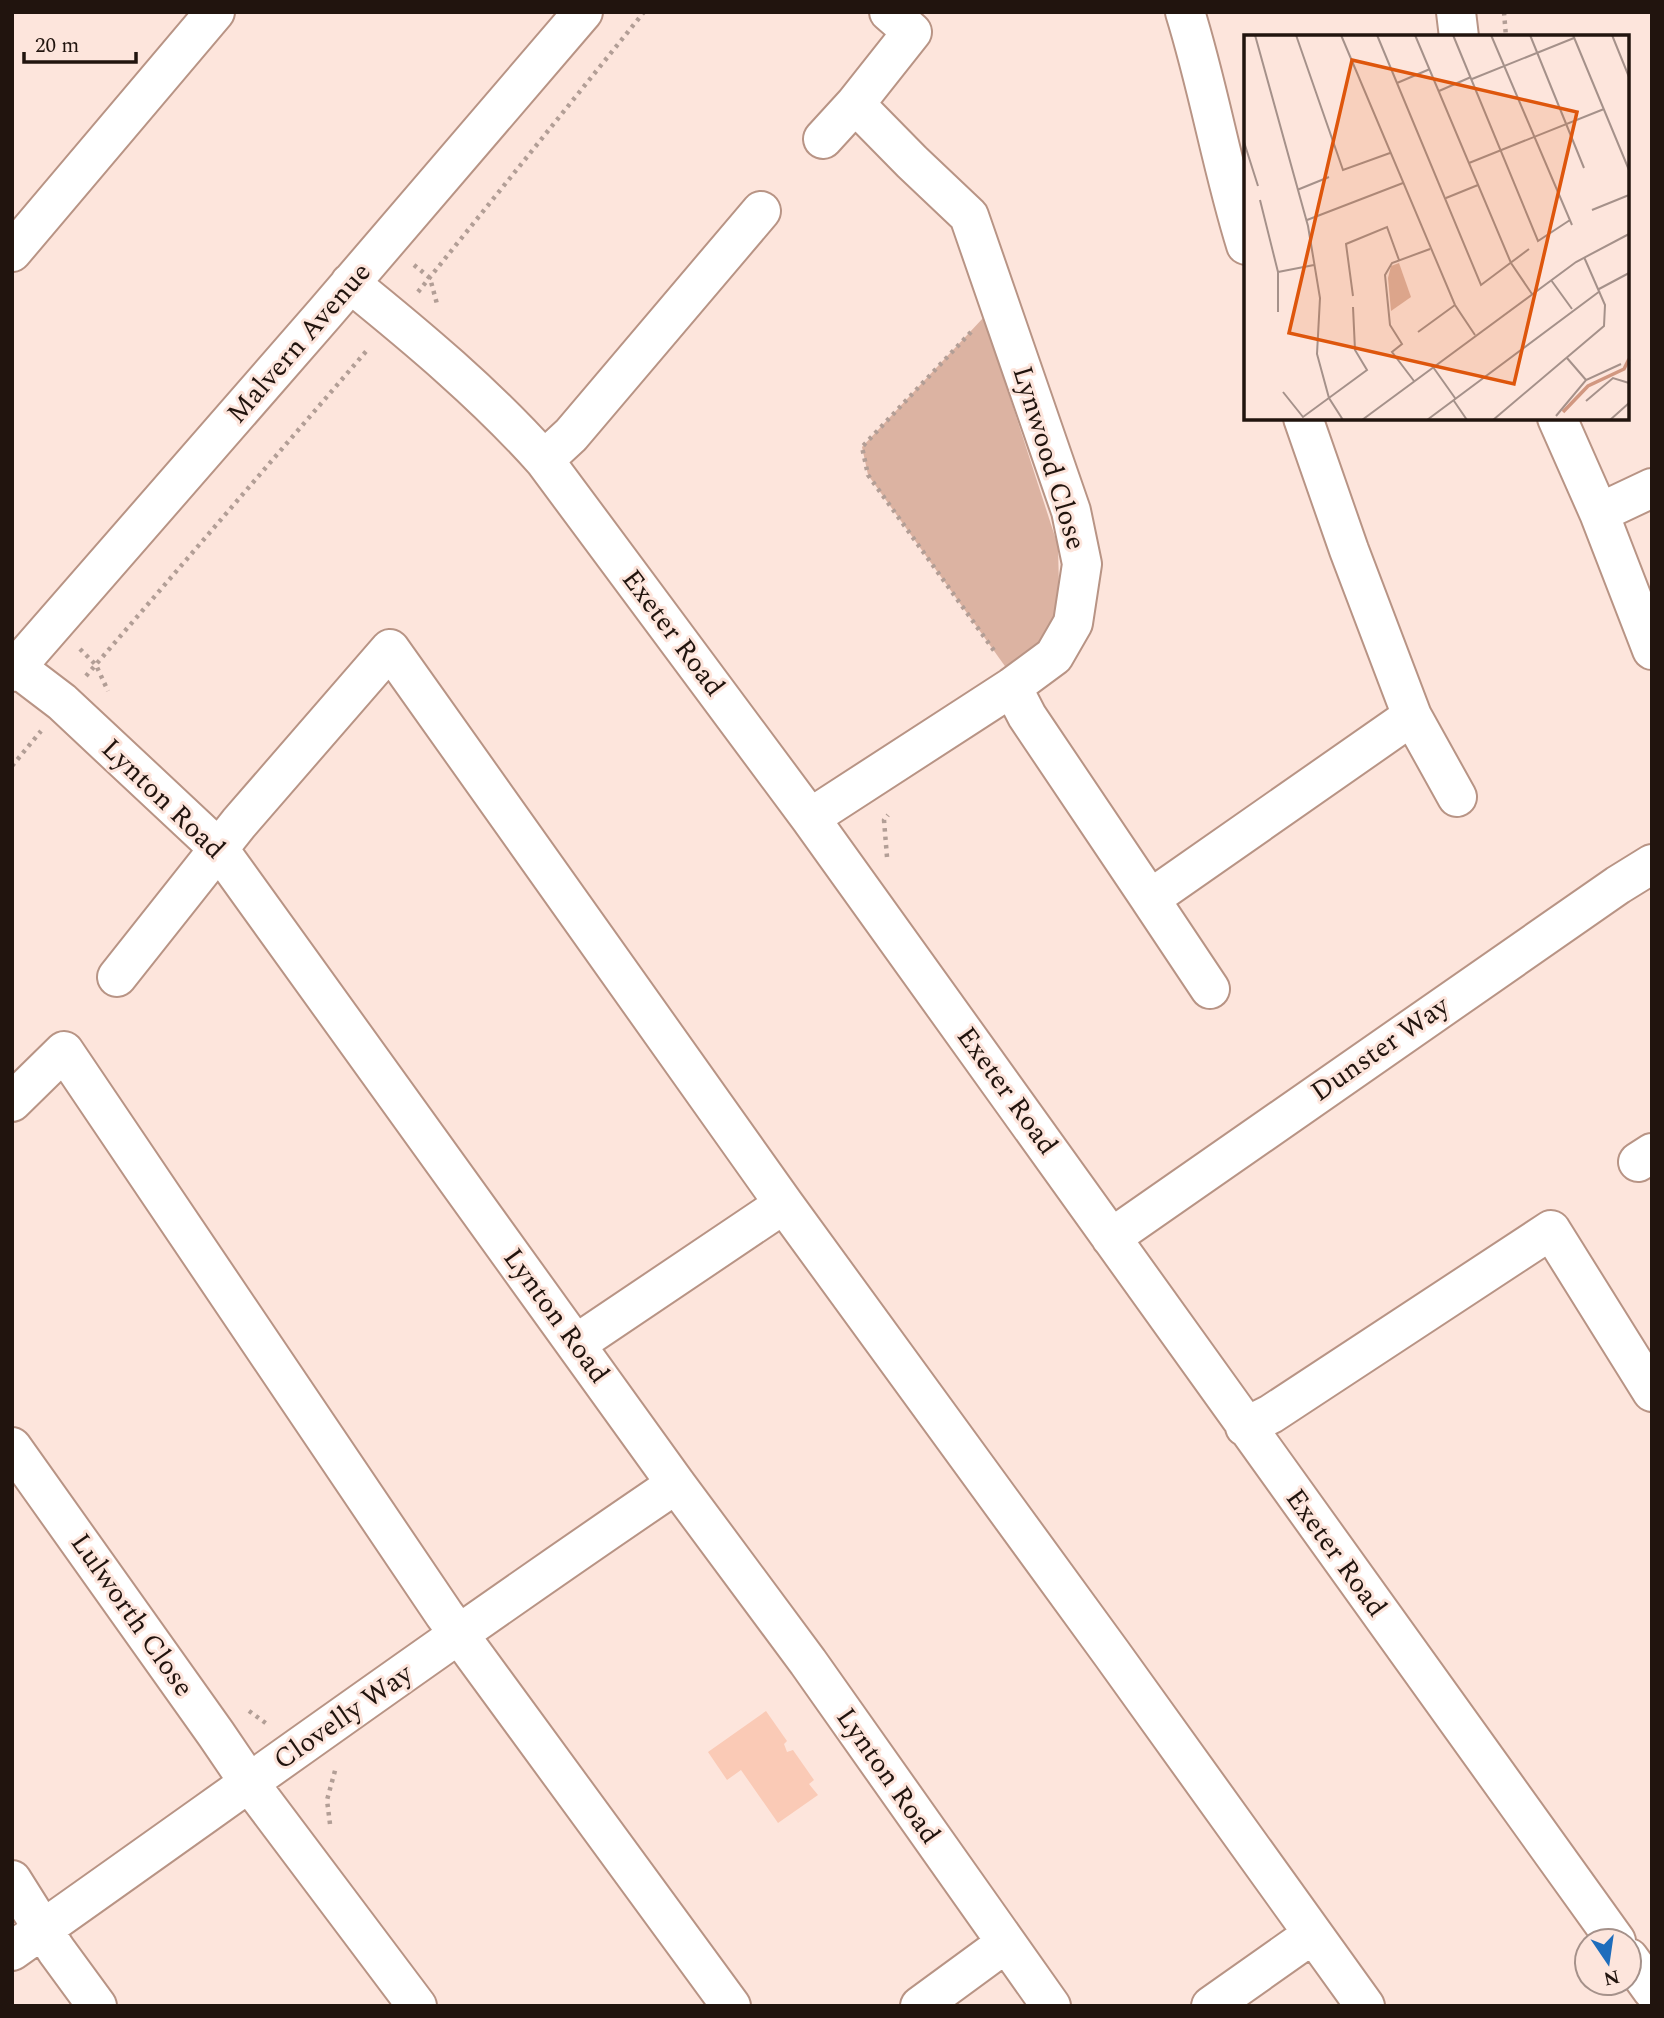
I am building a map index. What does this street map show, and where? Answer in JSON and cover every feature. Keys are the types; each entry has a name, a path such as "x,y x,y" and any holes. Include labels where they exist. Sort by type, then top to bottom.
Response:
{"street":[{"path":"12,252 215,12"},
{"name":"Malvern Avenue","path":"14,669 583,12"},
{"path":"823,138 855,104 912,32 889,12"},
{"path":"1185,12 1196,47 1229,191 1244,239"},
{"path":"1455,12 1460,35"},
{"name":"Lynwood Close","path":"810,818 1005,673 1054,656 1073,623 1082,564 1071,511 969,216 855,104"},
{"path":"544,460 571,435 761,211"},
{"name":"Exeter Road","path":"350,283 512,424 544,460 810,818 1606,1927"},
{"path":"1304,420 1315,445 1349,550 1412,716 1457,797"},
{"path":"1559,420 1599,513 1652,650"},
{"path":"1599,513 1652,488"},
{"path":"117,977 218,848 390,649 784,1204 1365,2006"},
{"name":"Lynton Road","path":"14,669 62,702 218,848 676,1484 808,1662 1051,2006"},
{"path":"1005,673 1027,716 1210,989"},
{"path":"1150,899 1412,716"},
{"name":"Dunster Way","path":"1111,1237 1652,864"},
{"path":"12,1102 64,1051 444,1614 731,2006"},
{"path":"576,1344 784,1204"},
{"path":"1245,1427 1271,1414 1551,1230 1652,1392"},
{"name":"Lulworth Close","path":"12,1447 250,1784 417,2006"},
{"name":"Clovelly Way","path":"12,1951 250,1784 317,1732 676,1484"},
{"path":"12,1880 97,2006"},
{"path":"1211,2006 1313,1934"},
{"path":"920,2006 1006,1943"}],"path":[{"path":"12,766 62,702 395,320 644,12"},
{"path":"1504,12 1506,35"},
{"path":"385,241 430,278 439,309"},
{"path":"975,327 862,447 869,475 1005,673"},
{"path":"890,863 885,855 884,820 892,810"},
{"path":"246,1708 275,1729"}],"shaded area":[{"path":"984,317 1058,546 1059,587 1053,632 1007,669 868,475 862,447"}],"building":[{"path":"766,1711 787,1741 784,1744 787,1752 793,1750 814,1780 809,1784 818,1795 778,1823 741,1770 727,1780 708,1752"}]}
